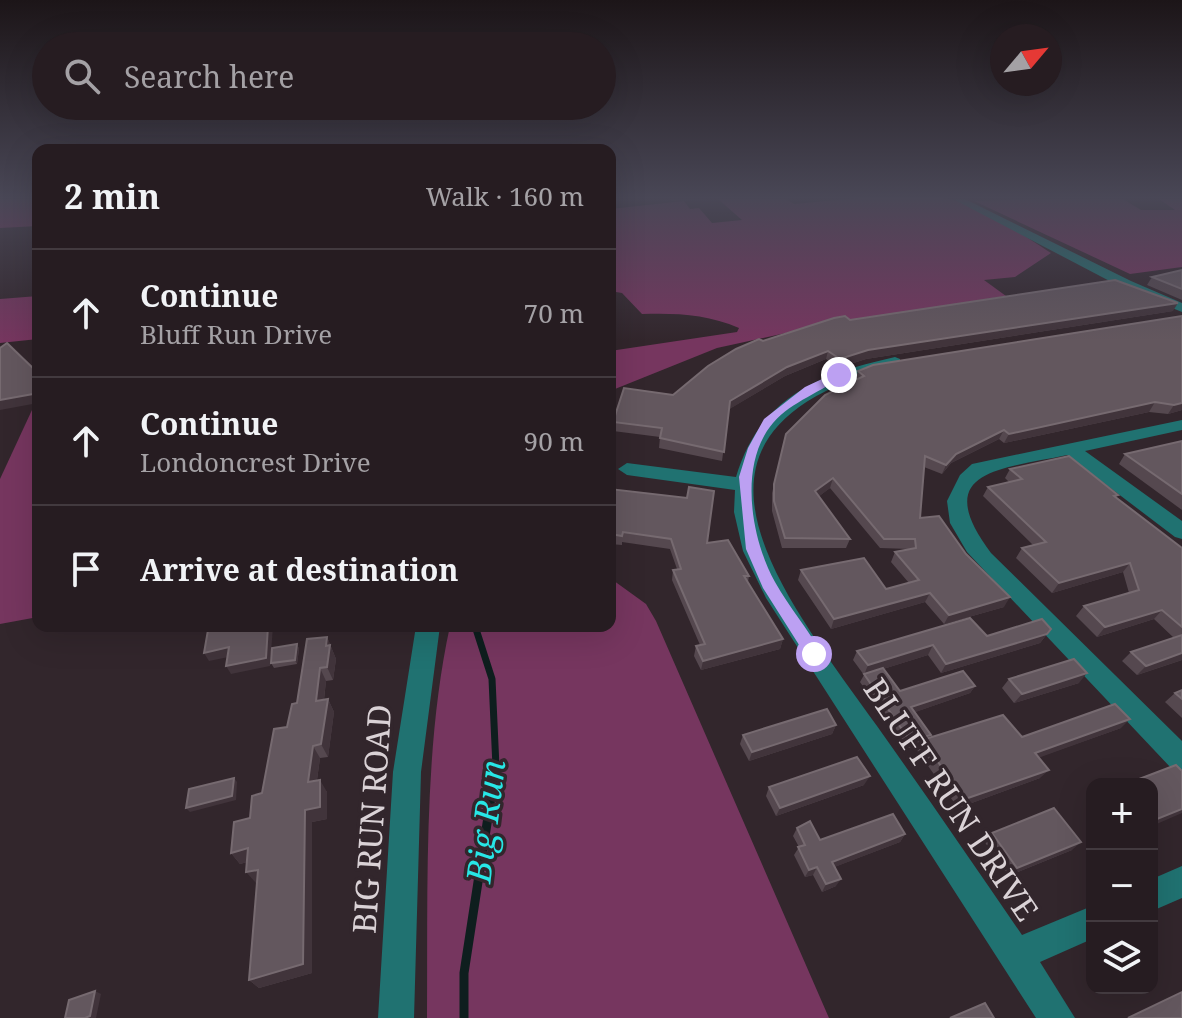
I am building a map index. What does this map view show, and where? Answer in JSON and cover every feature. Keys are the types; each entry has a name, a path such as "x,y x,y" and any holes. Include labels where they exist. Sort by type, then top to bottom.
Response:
{"street":[{"path":"1052,247 1182,308"},
{"path":"627,469 745,485 754,448 768,422 786,405 839,375 914,359"},
{"path":"1182,425 979,468 965,479 957,492 956,509 963,531 983,559 1182,760"},
{"path":"1068,447 1182,532"},
{"name":"BLUFF RUN DRIVE","path":"745,485 753,549 769,584 1057,1018"},
{"name":"BIG RUN ROAD","path":"396,1018 401,858 419,666 427,632"},
{"path":"1158,892 1182,882"},
{"path":"1016,955 1086,925"}],"shaded area":[{"path":"616,247 1041,247 1051,253 1015,277 984,280 1006,296 813,327 717,348 616,389 616,350 737,332 739,328 691,315 642,314 622,293 616,292"},
{"path":"1071,247 1182,247 1182,267 1130,274"},
{"path":"32,296 32,340 0,343 0,299"},
{"path":"32,410 32,618 0,624 0,479"},
{"path":"616,582 646,604 829,1018 427,1018 431,771 441,673 449,632 616,632"}],"building":[{"path":"1182,270 1182,289 1152,277"},
{"path":"1115,280 1178,303 868,350 840,359 828,351 787,367 730,401 724,452 660,438 662,428 616,422 624,388 673,395 708,366 759,339 763,341 834,318 845,316 850,320"},
{"path":"1182,316 1182,403 1155,402 1009,434 1004,430 956,454 946,465 925,456 920,518 939,516 966,554 1010,597 949,615 930,593 834,619 801,570 864,558 886,589 919,580 895,552 916,548 915,539 884,539 833,478 815,491 850,539 785,538 774,501 774,484 786,434 825,395 864,376 858,371 873,365"},
{"path":"7,343 32,367 32,394 0,400 0,348"},
{"path":"1182,441 1182,494 1125,454"},
{"path":"1069,456 1118,495 1114,496 1182,548 1182,627 1162,610 1105,627 1084,606 1139,590 1130,563 1059,583 1022,548 1046,542 988,487 1022,479 1010,469"},
{"path":"689,487 714,491 707,543 728,540 749,576 744,576 783,639 703,661 696,646 705,644 673,570 681,569 671,539 623,532 622,536 616,535 616,490 687,498"},
{"path":"970,618 987,636 1042,619 1051,629 1047,634 946,664 933,645 868,665 857,651"},
{"path":"208,632 268,632 266,658 226,666 229,647 204,653"},
{"path":"1182,635 1182,653 1146,666 1131,652"},
{"path":"327,637 326,646 330,645 327,667 320,668 316,701 328,699 321,744 313,746 308,782 320,780 320,807 305,810 303,964 249,980 258,870 246,872 248,848 231,853 234,822 250,818 252,796 262,793 274,729 287,727 292,704 297,703 307,639"},
{"path":"297,644 295,660 271,663 272,648"},
{"path":"1074,659 1087,673 1022,694 1009,679"},
{"path":"883,668 900,691 963,671 975,686 911,707 931,735 910,741 864,674"},
{"path":"1115,704 1130,719 1035,753 1049,770 965,799 922,740 1003,715 1022,737"},
{"path":"827,709 836,725 752,752 743,735"},
{"path":"857,757 870,776 780,808 769,787"},
{"path":"1176,765 1182,771 1182,809 1158,819 1158,778 1142,778"},
{"path":"234,778 232,796 186,808 189,789"},
{"path":"1054,808 1081,842 1017,868 992,833"},
{"path":"893,814 905,834 832,862 841,879 826,884 817,867 809,870 798,847 805,845 797,828 810,821 820,840"},
{"path":"95,991 90,1016 65,1018 69,1000"},
{"path":"1182,992 1182,1018 1128,1018"},
{"path":"985,1003 994,1018 950,1018"}],"waterway":[{"name":"Big Run","path":"477,632 492,679 496,765"},
{"name":"Big Run","path":"464,1018 464,973 496,765"}],"route":[{"path":"814,654 769,584 753,549 745,477 754,448 768,422 809,389 839,375"}]}
